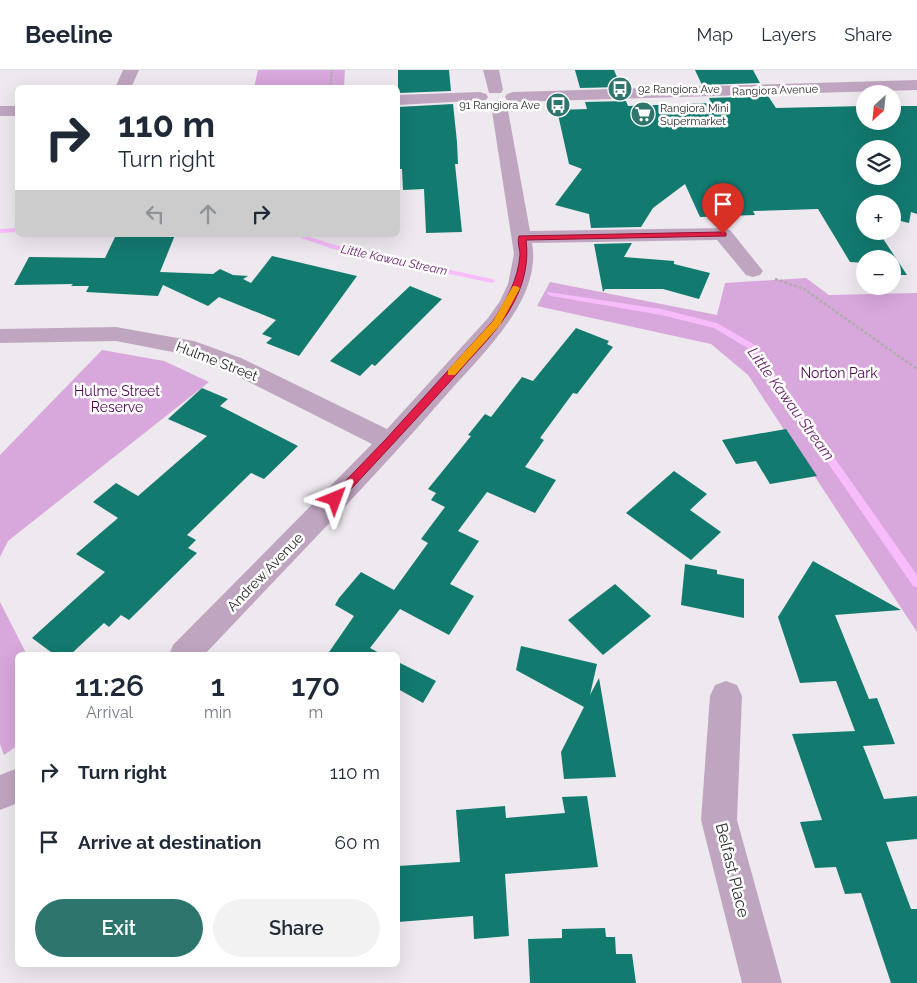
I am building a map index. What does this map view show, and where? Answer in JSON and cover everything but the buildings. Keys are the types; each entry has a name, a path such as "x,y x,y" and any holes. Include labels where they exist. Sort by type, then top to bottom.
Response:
{"street":[{"path":"124,85 131,70"},
{"name":"Andrew Avenue","path":"187,652 390,442 496,323 510,302 518,284 524,254 491,70"},
{"path":"812,74 823,88"},
{"name":"Rangiora Avenue","path":"400,100 917,85"},
{"path":"0,111 15,111"},
{"path":"522,238 723,234 753,271"},
{"name":"Hulme Street","path":"0,336 116,334 194,349 233,364 390,442"},
{"name":"Belfast Place","path":"726,696 719,820 762,983"},
{"path":"0,794 15,786"}],"path":[{"path":"330,85 332,70"},
{"path":"753,271 804,289 917,369"}],"green space":[{"path":"258,70 345,70 344,85 254,85"},
{"name":"Norton Park","path":"806,278 829,295 901,295 901,293 917,293 917,632 748,375 711,344 537,306 550,282 717,315 725,283"},
{"name":"Hulme Street Reserve","path":"102,350 164,361 209,382 8,541 0,557 0,455"},
{"path":"0,602 25,652 15,652 15,747 4,755 0,744"}],"waterway":[{"name":"Little Kawau Stream","path":"0,231 15,230"},
{"name":"Little Kawau Stream","path":"303,237 333,247 492,281"},
{"name":"Little Kawau Stream","path":"551,294 661,312 717,326 752,347 917,583"}],"slow traffic":[{"path":"452,373 496,323 510,302 516,288"}],"place":[{"name":"92 Rangiora Ave","path":"620,89"},
{"name":"91 Rangiora Ave","path":"558,105"},
{"name":"Rangiora Mini Supermarket","path":"643,114"}],"route":[{"path":"335,499 390,442 496,323 510,302 518,284 524,254 522,238 723,234"}]}
